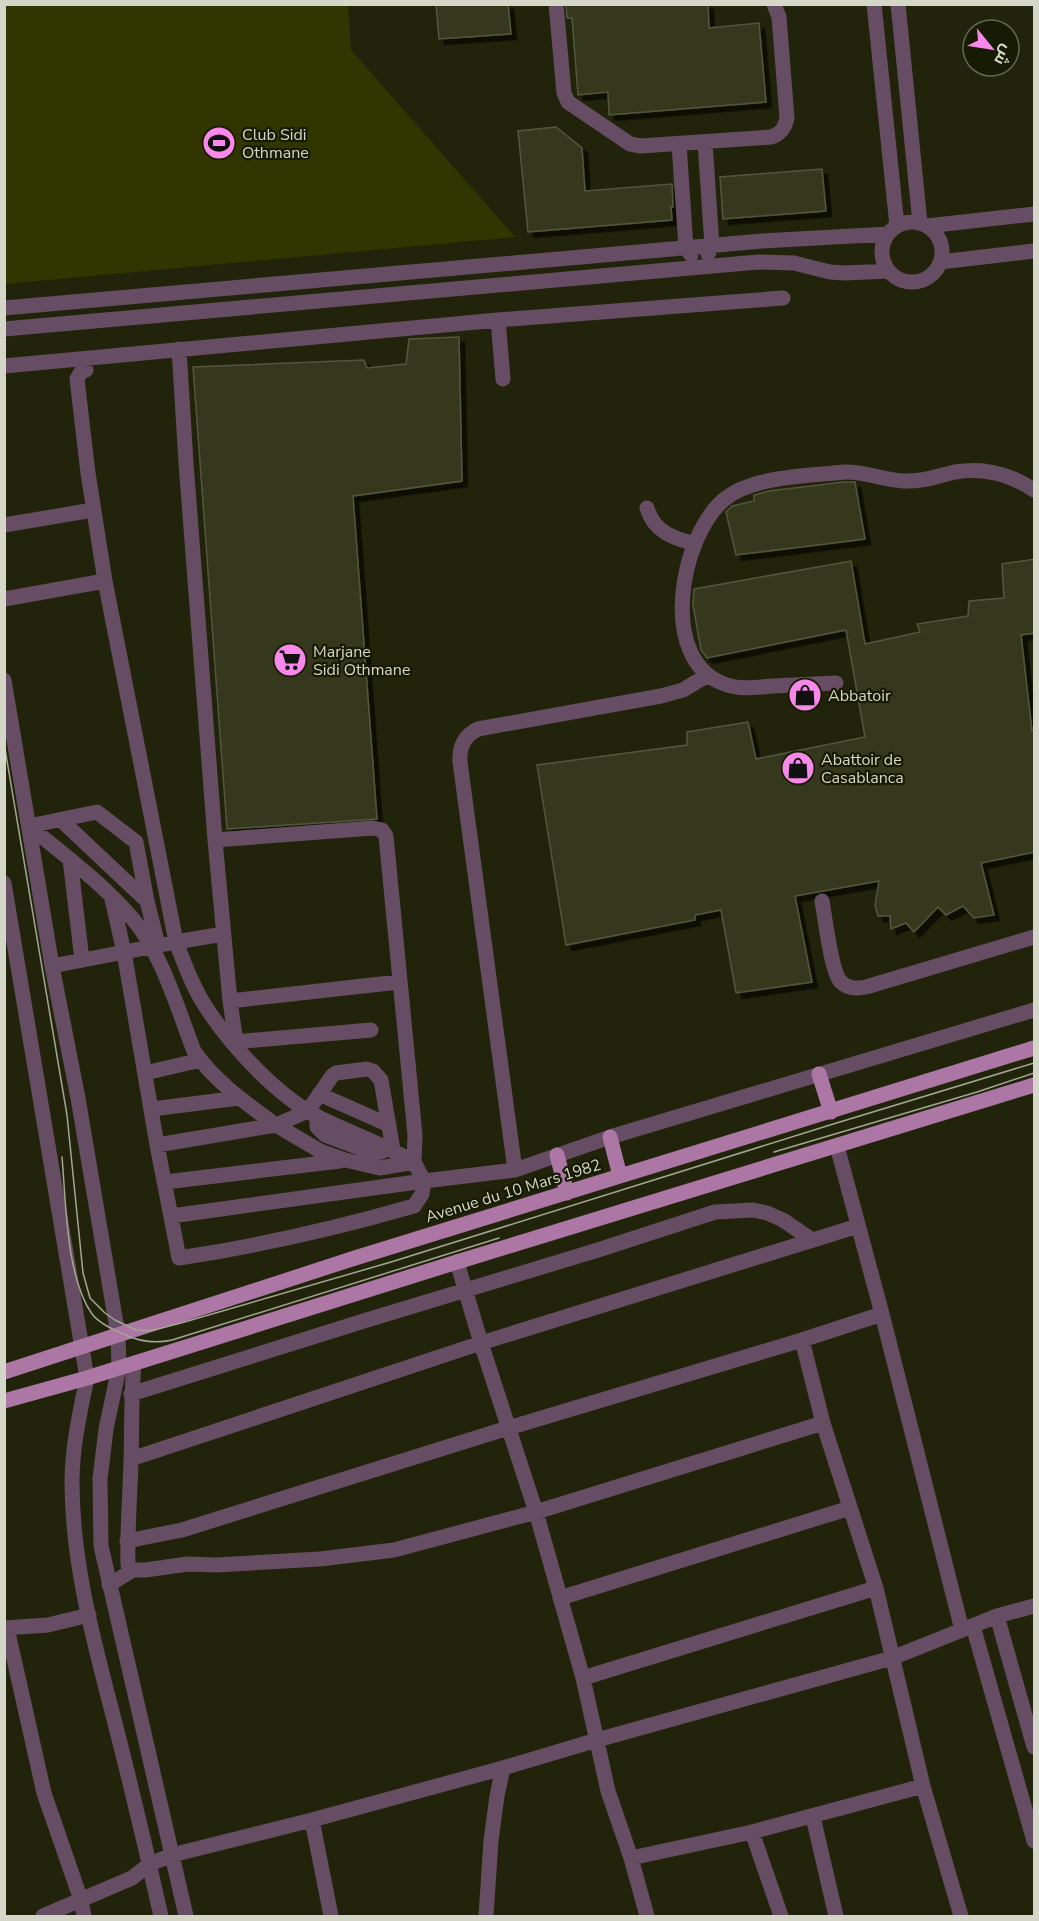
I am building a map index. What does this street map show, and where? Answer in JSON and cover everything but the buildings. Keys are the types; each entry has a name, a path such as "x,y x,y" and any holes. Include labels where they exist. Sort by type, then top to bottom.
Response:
{"main road":[{"name":"Avenue du 10 Mars 1982","path":"4,1372 355,1258 1035,1048"},
{"path":"819,1074 831,1112"},
{"path":"4,1401 87,1378 1035,1085"},
{"path":"610,1137 620,1176"},
{"path":"557,1155 567,1193"}],"street":[{"path":"556,4 564,93 568,102 636,146 777,135 786,124 779,17 774,4"},
{"path":"874,4 892,230 883,243 882,253 889,272 897,278 917,281 927,278 935,271 942,251 940,241 934,232 923,224 898,4"},
{"path":"701,267 712,246 705,142"},
{"path":"679,144 686,248 701,267"},
{"path":"4,308 832,236 892,230 904,223 923,224 1035,214"},
{"path":"940,262 1035,251"},
{"path":"4,329 701,267 794,262 830,272 889,272"},
{"path":"4,366 498,320 783,298"},
{"path":"498,320 503,379"},
{"path":"179,349 215,840 234,1042"},
{"path":"86,370 81,372 77,379 93,510 105,581 176,942 190,976 204,1004 234,1042 274,1086 313,1113 414,1162"},
{"path":"836,683 740,688 728,686 708,675 695,661 690,652 683,616 685,579 704,523 719,504 736,491 756,483 859,471 888,478 916,481 954,472 978,470 1001,473 1035,490"},
{"path":"647,508 652,520 661,531 674,538 695,544"},
{"path":"4,525 93,510"},
{"path":"4,599 105,581"},
{"path":"514,1170 460,748 468,736 478,729 661,696 683,690 708,675"},
{"path":"4,680 118,1335 118,1368 106,1429 100,1479 101,1546 186,1917"},
{"path":"28,826 98,812 136,842 154,946 194,1051 239,1098 276,1125 320,1151 345,1160 381,1168 414,1162"},
{"path":"61,820 147,901"},
{"path":"28,826 70,859 132,918 154,946"},
{"path":"112,899 124,952 179,1258 233,1250 357,1222 414,1206 422,1194 424,1181 414,1162 415,1135 386,836 382,830 373,828 215,840"},
{"path":"70,859 82,960"},
{"path":"4,883 87,1378 77,1427 72,1479 76,1553 88,1615 141,1824 161,1917"},
{"path":"822,901 836,975 844,984 855,988 1035,937"},
{"path":"52,966 223,934"},
{"path":"230,1001 399,982"},
{"path":"171,1216 514,1170 610,1137 1035,1010"},
{"path":"234,1042 371,1030"},
{"path":"145,1073 201,1060"},
{"path":"313,1113 319,1095 336,1073 367,1069 373,1071 381,1080 389,1125 390,1149"},
{"path":"319,1095 389,1125"},
{"path":"152,1109 239,1098"},
{"path":"157,1145 276,1125 313,1113"},
{"path":"837,1146 968,1628 1035,1841"},
{"path":"165,1182 345,1160"},
{"path":"131,1394 715,1212 753,1210 767,1213 783,1220 812,1240"},
{"path":"131,1459 481,1343 858,1226"},
{"path":"457,1262 536,1512 584,1678 608,1791 631,1858 647,1917"},
{"path":"127,1541 182,1530 882,1314"},
{"path":"802,1340 823,1424 876,1588 922,1785 961,1917"},
{"path":"133,1570 128,1565 127,1541 131,1394 135,1363"},
{"path":"109,1586 133,1570 188,1564 216,1565 320,1559 394,1550 536,1512 823,1424"},
{"path":"560,1598 850,1508"},
{"path":"584,1678 876,1588"},
{"path":"43,1917 132,1878 150,1864 172,1855 503,1768 892,1658 997,1616 1035,1606"},
{"path":"84,1917 81,1900 44,1793 5,1628 48,1625 88,1615"},
{"path":"997,1616 1035,1747"},
{"path":"96,1648 122,1640"},
{"path":"486,1917 496,1796 503,1768"},
{"path":"631,1858 813,1817 922,1785"},
{"path":"813,1817 836,1917"},
{"path":"312,1820 331,1917"},
{"path":"753,1832 781,1917"}],"green space":[{"name":"Club Sidi Othmane","path":"5,4 348,5 351,50 515,237 5,284"}],"tram line":[{"path":"4,743 67,1115 83,1273 90,1298 115,1320 136,1330 150,1331 181,1323 391,1262 1034,1063"},
{"path":"774,1152 1034,1073"},
{"path":"62,1157 66,1217 72,1260 83,1298 92,1314 102,1323 141,1340 153,1342 172,1340 499,1238"}],"place":[{"name":"Club Sidi Othmane","path":"219,143"},
{"name":"Marjane Sidi Othmane","path":"290,660"},
{"name":"Abbatoir","path":"805,695"},
{"name":"Abattoir de Casablanca","path":"798,768"}]}
